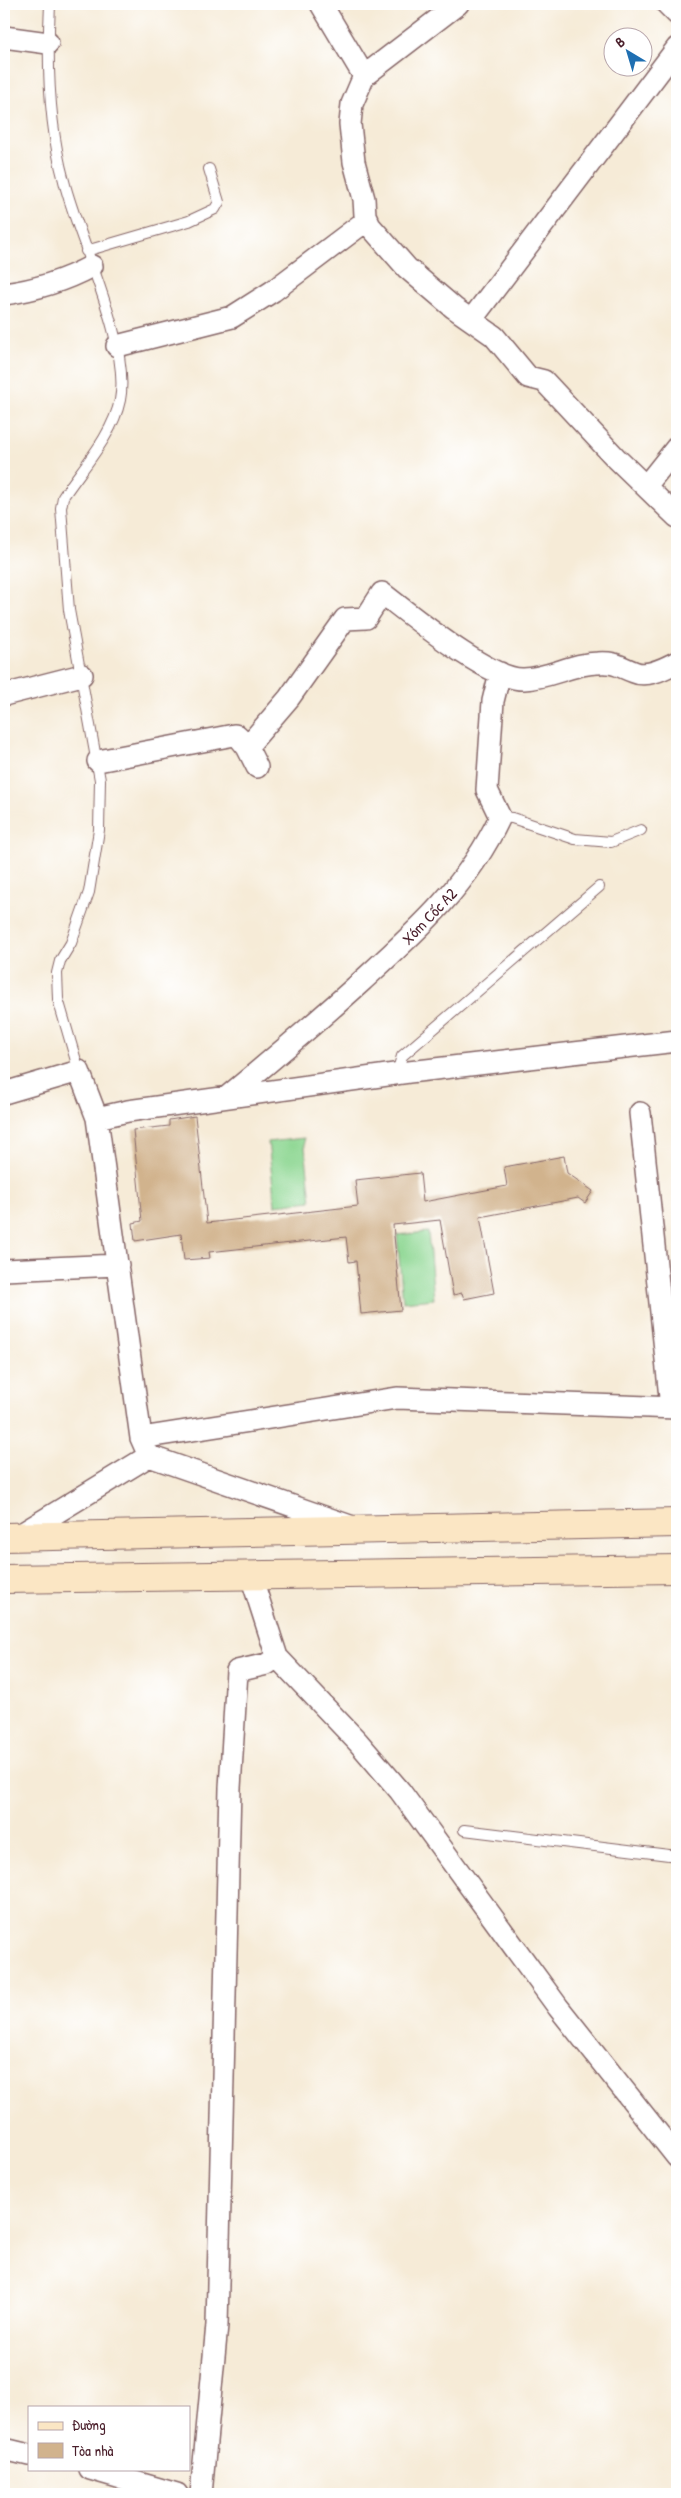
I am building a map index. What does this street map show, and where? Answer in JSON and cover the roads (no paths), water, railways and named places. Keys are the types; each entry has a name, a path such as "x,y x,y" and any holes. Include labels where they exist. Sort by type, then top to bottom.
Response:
{"street":[{"path":"321,4 364,76"},
{"path":"458,4 364,76 352,104 350,124 354,162 367,220 380,238 407,268 454,308 494,336 528,377 544,381 615,457 677,517"},
{"path":"667,4 677,14"},
{"path":"4,37 48,43"},
{"path":"472,319 677,48"},
{"path":"117,346 232,316 273,291 367,220"},
{"path":"4,294 31,291 47,286 89,258"},
{"path":"646,486 677,447"},
{"path":"247,747 289,698 345,619 366,618 382,594 442,638 500,673 522,680 560,673 581,665 607,662 624,666 635,673 647,674 677,662"},
{"path":"500,673 493,701 487,790 500,817"},
{"path":"4,695 82,675"},
{"path":"98,761 234,734 247,747 257,766"},
{"name":"Xóm Cốc A2","path":"227,1097 289,1047 424,924 456,890 500,817"},
{"path":"97,1118 397,1073 677,1041"},
{"path":"4,1093 79,1071 97,1118 145,1447"},
{"path":"11,1536 145,1447 397,1398 674,1408 640,1113"},
{"path":"4,1270 118,1265"},
{"path":"145,1447 365,1531"},
{"path":"11,1536 267,1530 365,1531 677,1523"},
{"path":"4,1579 677,1569"},
{"path":"251,1576 277,1657 358,1742 400,1791 558,2008 677,2158"},
{"path":"202,2492 217,2325 230,1788 238,1671 267,1664 277,1657"},
{"path":"4,2449 28,2455"},
{"path":"93,2470 177,2494"}],"lane":[{"path":"50,4 48,43 53,113 63,179 117,346 122,382 120,401 106,434 63,497 61,508 69,610 100,780 99,830 89,892 71,944 60,961 57,973 58,999 79,1071"},
{"path":"89,258 189,221 214,209 219,202 208,169"},
{"path":"500,817 512,818 575,839 611,842 641,830"},
{"path":"397,1073 402,1056 599,887"},
{"path":"464,1830 677,1856"}]}
